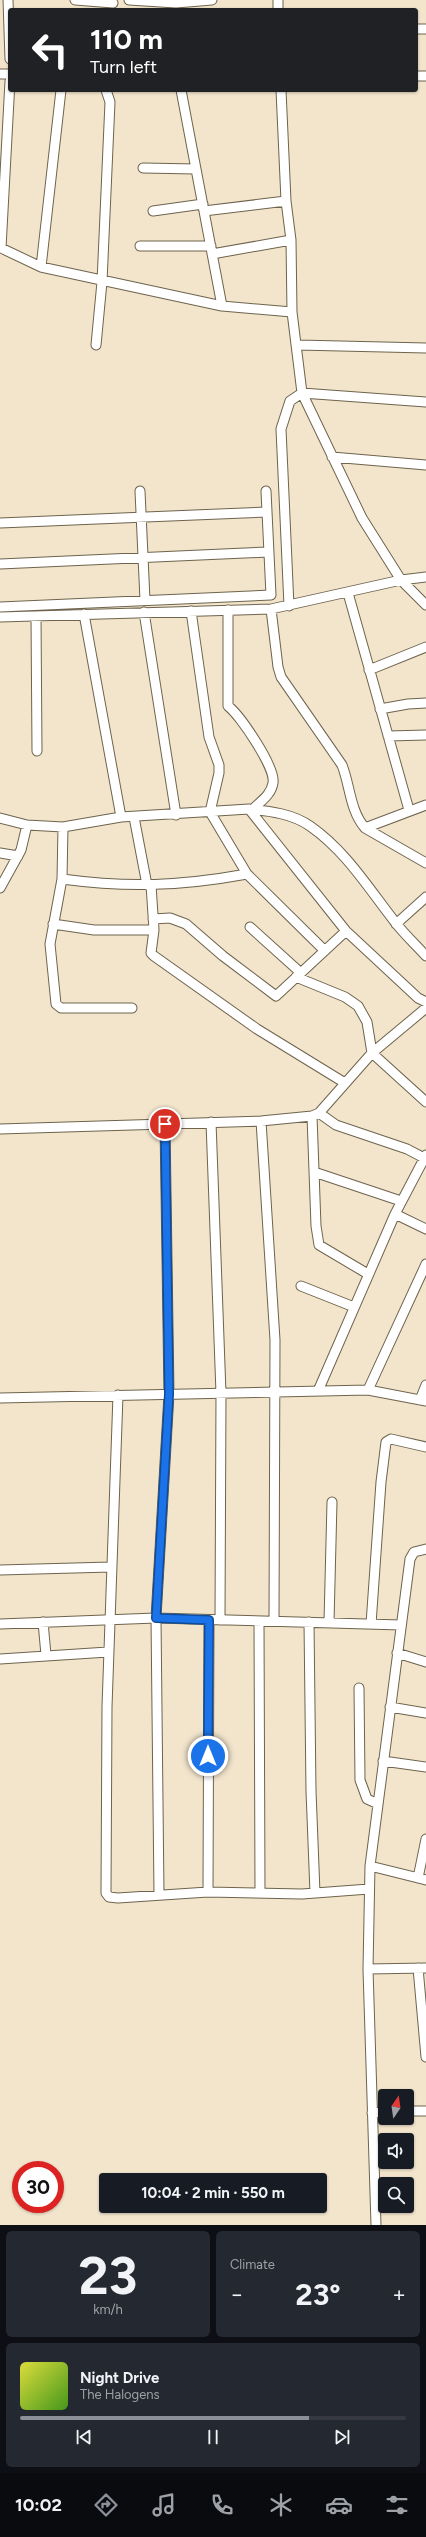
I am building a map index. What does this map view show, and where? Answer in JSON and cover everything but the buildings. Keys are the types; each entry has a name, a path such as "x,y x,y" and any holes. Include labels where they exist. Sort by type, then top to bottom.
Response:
{"street":[{"path":"75,0 112,4"},
{"path":"129,0 176,4 212,0"},
{"path":"9,92 1,248 41,267 102,282 222,306 292,312"},
{"path":"41,267 61,92"},
{"path":"96,345 102,282 110,102 107,92"},
{"path":"181,92 222,306"},
{"path":"281,92 286,202 291,240 292,312 298,345 302,393 362,518 401,580 426,604"},
{"path":"143,168 196,169"},
{"path":"153,211 286,202"},
{"path":"140,246 212,250 291,240"},
{"path":"298,345 426,348"},
{"path":"289,606 281,429 290,401 302,393 426,402"},
{"path":"332,458 426,464"},
{"path":"0,607 271,595 266,491"},
{"path":"140,492 145,600"},
{"path":"0,523 267,512"},
{"path":"0,564 268,552"},
{"path":"0,618 144,612 271,609 401,580 426,577"},
{"path":"348,592 409,810"},
{"path":"271,609 278,667 281,677 342,765 348,781 356,815 364,828 426,863"},
{"path":"228,610 228,706 244,723 267,764 274,781 270,793 251,809"},
{"path":"191,611 208,737 219,765 219,773 210,812 247,874 324,950"},
{"path":"144,612 176,815"},
{"path":"84,614 120,817"},
{"path":"36,616 37,751"},
{"path":"369,670 426,647"},
{"path":"380,709 408,704 426,703"},
{"path":"388,736 426,735"},
{"path":"364,828 409,810 426,805"},
{"path":"251,809 346,931 418,998 426,1002"},
{"path":"0,818 27,825 63,827 120,817 176,815 251,809 269,810 309,825 330,843 364,879 396,924 426,956"},
{"path":"134,817 149,885 154,930 151,953 160,962 257,1028 345,1083"},
{"path":"0,888 18,856 27,825"},
{"path":"63,827 62,879 50,944 58,1007 132,1008"},
{"path":"0,853 18,856"},
{"path":"62,879 123,886 198,883 247,874"},
{"path":"396,924 426,897"},
{"path":"153,919 170,918 186,924 223,956 276,996 346,931"},
{"path":"53,924 94,930 154,930"},
{"path":"250,927 298,975 358,1006 367,1022 372,1054 424,1096"},
{"path":"368,1274 319,1245 314,1172 315,1115 372,1054 426,1008"},
{"path":"0,1129 261,1120 315,1115 336,1125 407,1149 425,1157 395,1214 318,1391"},
{"path":"261,1120 275,1340 274,1393 276,1477 274,1621"},
{"path":"212,1122 221,1393 220,1620"},
{"path":"159,1895 156,1618 169,1394 165,1124"},
{"path":"314,1172 401,1201"},
{"path":"395,1214 426,1229"},
{"path":"368,1390 426,1264"},
{"path":"301,1286 354,1307"},
{"path":"0,1398 368,1390 423,1401 426,1385"},
{"path":"118,1395 108,1652 106,1893 109,1897 118,1898 208,1892 315,1893 369,1888"},
{"path":"371,1624 381,1482 386,1442 391,1439 426,1446"},
{"path":"330,1622 332,1502"},
{"path":"376,2225 368,1969 370,1866 410,1559 414,1552 426,1549"},
{"path":"0,1570 111,1567"},
{"path":"0,1624 156,1618 401,1625"},
{"path":"208,1892 209,1620"},
{"path":"259,1621 260,1892"},
{"path":"43,1622 46,1655"},
{"path":"309,1622 311,1791 315,1893"},
{"path":"0,1658 108,1652"},
{"path":"397,1653 426,1662"},
{"path":"359,1688 360,1780 368,1799 378,1804"},
{"path":"390,1707 426,1713"},
{"path":"383,1761 426,1767"},
{"path":"370,1866 422,1879 426,1839"},
{"path":"368,1969 422,1968 426,2057"},
{"path":"414,2111 426,2110"},
{"path":"372,2113 378,2113"}],"route":[{"path":"165,1124 169,1394 156,1618 209,1620 208,1756"}]}
